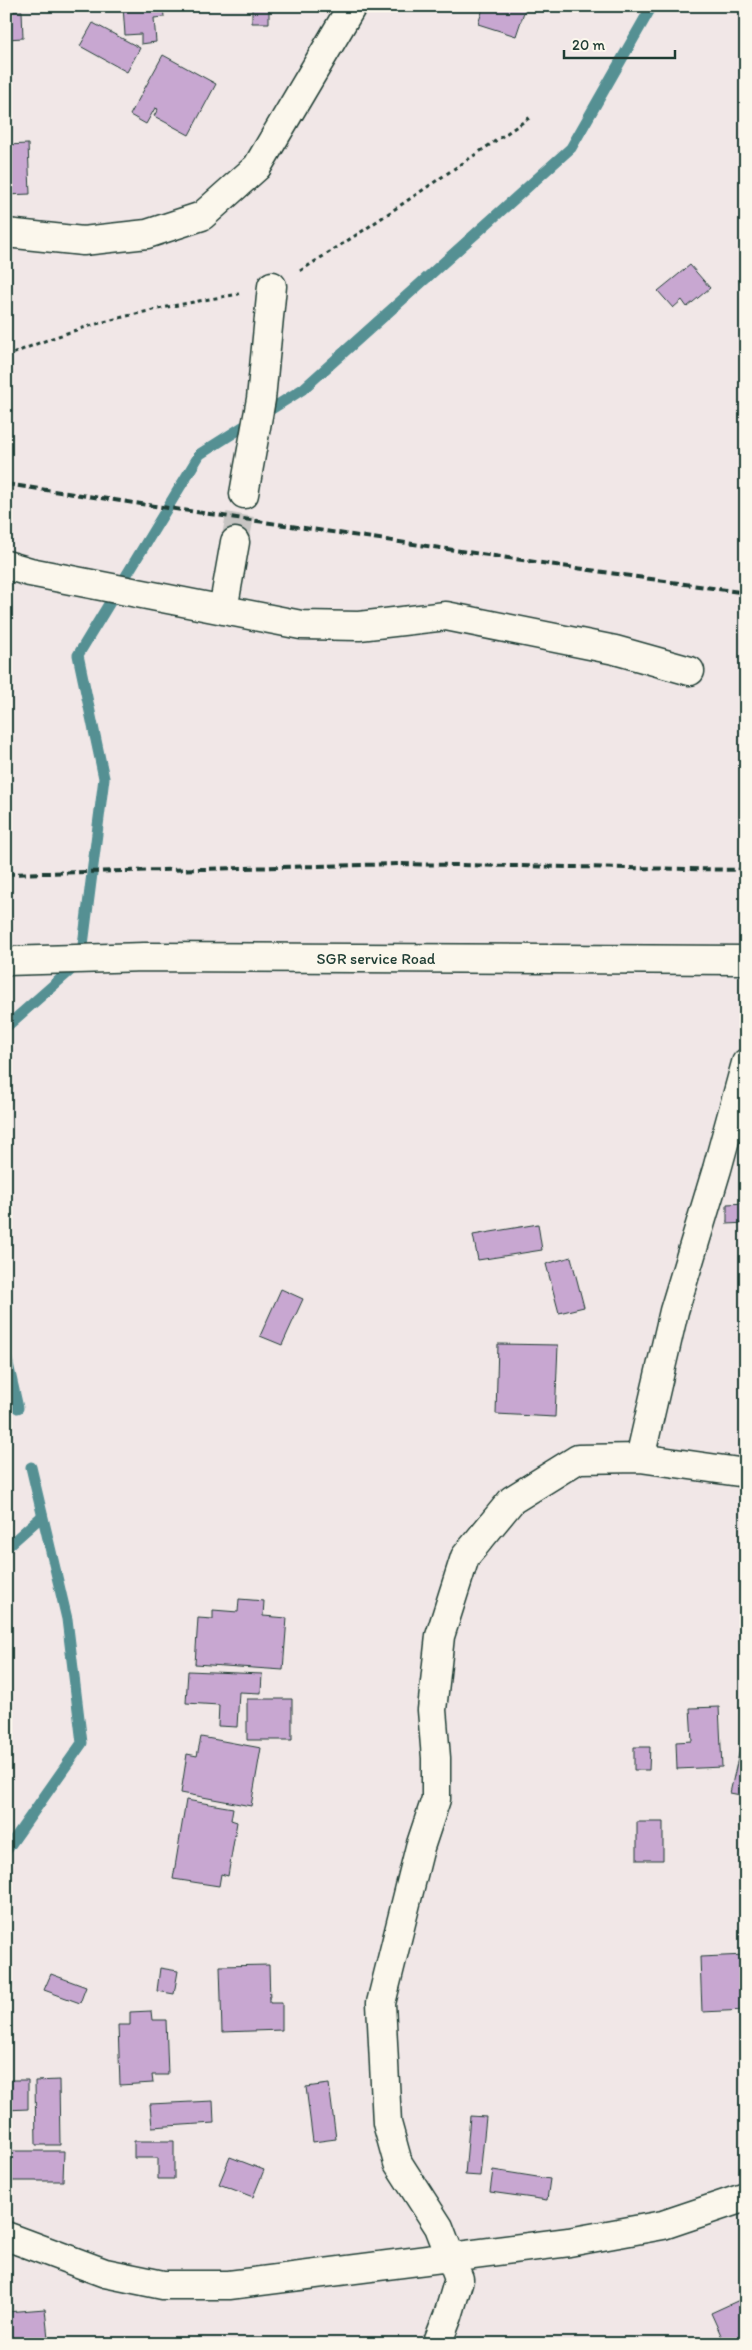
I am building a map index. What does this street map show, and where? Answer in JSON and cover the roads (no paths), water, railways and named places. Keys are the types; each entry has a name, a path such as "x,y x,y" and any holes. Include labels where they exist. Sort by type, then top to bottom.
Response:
{"street":[{"path":"6,233 83,241 147,234 202,216 257,167 352,6"},
{"path":"244,494 261,399 272,286"},
{"path":"223,610 235,542"},
{"path":"6,565 30,572 301,625 359,626 446,616 615,650 690,671"},
{"name":"SGR service Road","path":"6,961 145,957 746,960"},
{"path":"640,1458 674,1311 717,1169 746,1063"},
{"path":"437,2344 448,2316 459,2278 439,2227 398,2163 386,2123 381,2003 420,1847 436,1799 436,1758 432,1710 440,1636 465,1557 512,1500 578,1459 640,1458 746,1473"},
{"path":"6,2236 106,2273 163,2285 229,2285 569,2242 663,2225 746,2197"}],"waterway":[{"path":"6,1027 81,961 104,778 78,655 200,454 303,389 571,148 652,6"},
{"path":"6,1355 18,1408"},
{"path":"6,1851 82,1743 67,1619 31,1467"},
{"path":"6,1548 41,1517"}],"tunnel":[{"path":"235,542 244,494"}],"railway":[{"path":"6,484 746,593"},
{"path":"6,874 399,864 746,870"}]}
